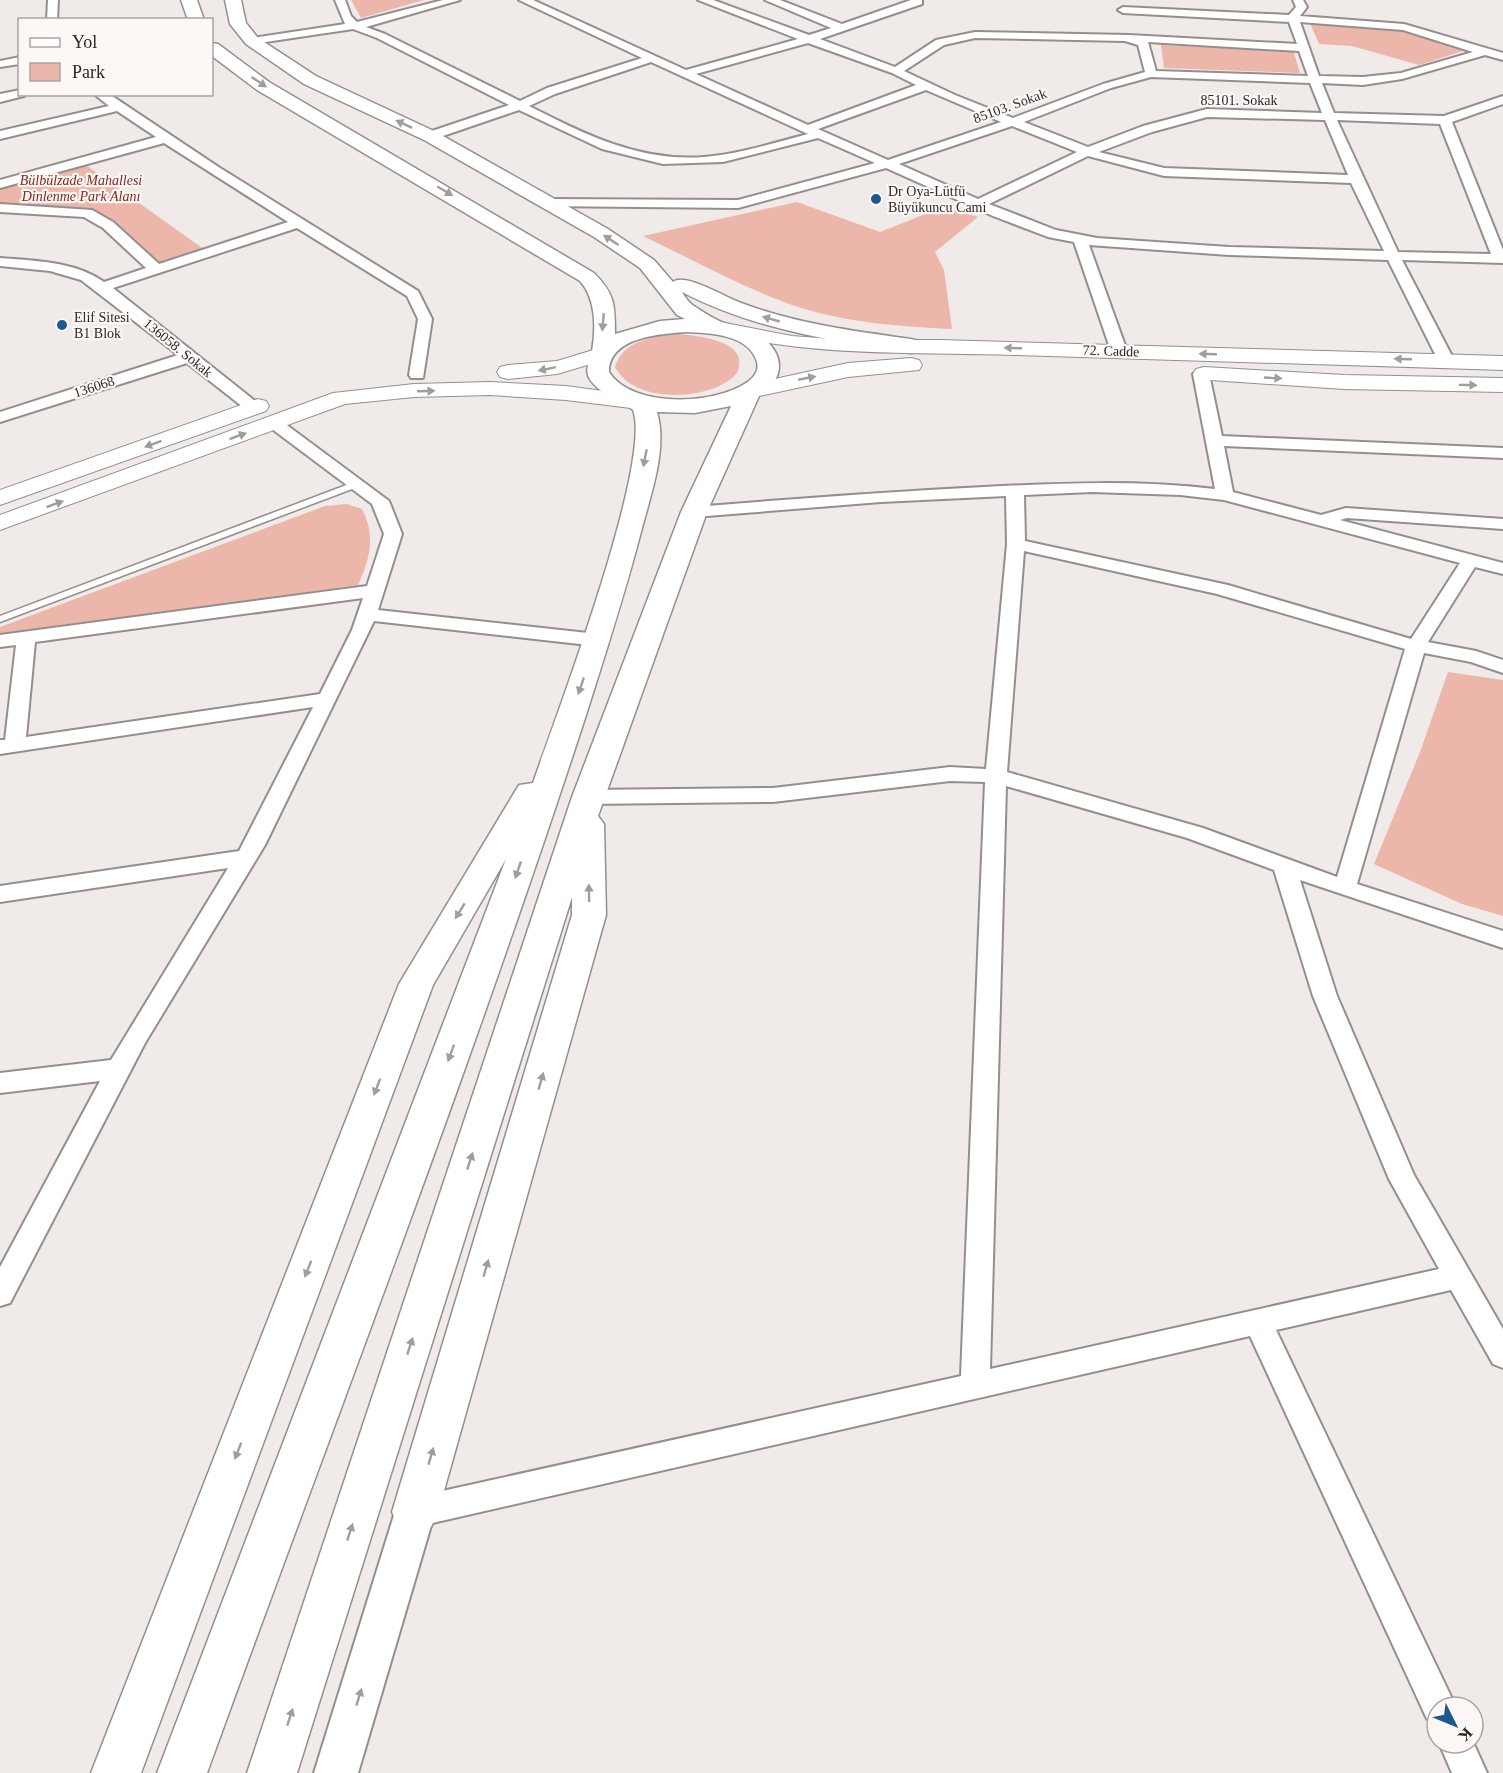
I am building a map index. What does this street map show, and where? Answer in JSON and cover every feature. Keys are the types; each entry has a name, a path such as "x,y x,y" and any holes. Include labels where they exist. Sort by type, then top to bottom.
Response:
{"main road":[{"path":"189,0 195,18"},
{"path":"233,0 238,24 252,41 310,80 430,136 702,295 747,313 797,327 911,346"},
{"path":"182,1773 503,914 597,640 636,503 647,443 647,414 639,402 616,393 602,380 598,367 603,353 604,310 600,291 587,277 263,86 213,49"},
{"path":"272,1773 588,797 694,512 750,391 763,380 769,368 767,355 757,344 685,310 647,264"},
{"path":"0,498 304,391 343,382 417,375 542,371 589,359 603,353 618,341 648,330 693,325 720,328"},
{"name":"72. Cadde","path":"720,328 815,344 1503,363"},
{"path":"0,523 341,398 368,393 469,390 570,391 668,407 698,406 727,401 750,391 848,370 898,365 1023,365 1344,382 1503,386"},
{"path":"116,1773 416,984 565,734"},
{"path":"415,1512 589,915 588,797"}],"street":[{"path":"52,18 54,0"},
{"path":"340,0 342,11 352,26 381,36 565,131 619,151 664,161 700,161 732,156 820,135"},
{"path":"252,41 352,26 455,0"},
{"path":"524,0 650,59 979,204 1053,234 1080,239 1229,251 1501,259 1446,120 1503,100"},
{"path":"703,0 896,71 1013,122 1087,151 1139,168 1164,172 1357,179"},
{"path":"721,6 745,0"},
{"path":"770,0 842,28"},
{"path":"684,74 809,39 918,2 916,0"},
{"path":"1293,17 1302,7 1298,0"},
{"path":"1293,17 1328,116 1392,257 1446,360"},
{"path":"896,71 928,47 954,38 975,35 1124,21 1293,17 1404,27 1503,57"},
{"path":"1124,21 1303,48"},
{"path":"1124,21 1143,43 1151,74"},
{"name":"85103. Sokak","path":"546,202 738,204 887,164 1013,122 1107,86 1151,74 1363,81 1402,76 1484,52"},
{"path":"430,136 519,106 551,91 650,59"},
{"path":"0,64 18,60"},
{"path":"807,129 926,86"},
{"path":"0,98 18,94"},
{"path":"103,96 164,139 301,222 413,294 425,319 417,375"},
{"path":"0,135 118,107"},
{"name":"85101. Sokak","path":"979,204 1087,151 1177,119 1207,113 1446,120"},
{"path":"0,184 164,139"},
{"path":"0,166 18,179"},
{"path":"0,208 87,213 108,225 156,269"},
{"path":"102,287 301,222"},
{"path":"1080,239 1119,351"},
{"name":"136058. Sokak","path":"0,262 65,269 83,274 254,408"},
{"name":"136068","path":"0,417 189,357"},
{"path":"1201,374 1225,495"},
{"path":"0,1294 118,1069 246,858 327,699 366,615 393,534 380,501 274,423"},
{"path":"1214,441 1503,453"},
{"path":"694,512 881,497 1015,490 1092,487 1180,490 1225,495 1503,569"},
{"path":"975,1387 996,776 1016,544 1015,490"},
{"path":"1321,521 1346,513 1503,524"},
{"path":"1016,544 1221,589 1416,646 1476,657 1503,667"},
{"path":"1345,888 1416,646 1470,561"},
{"path":"0,641 374,591"},
{"path":"366,615 597,640"},
{"path":"26,638 8,746 327,699"},
{"path":"588,797 773,795 950,774 996,776 1195,833 1345,888 1503,940"},
{"path":"0,894 246,858"},
{"path":"1284,866 1325,996 1402,1179 1503,1354"},
{"path":"0,1083 118,1069"},
{"path":"336,1773 415,1512 1458,1277"},
{"path":"1258,1323 1433,1695"},
{"path":"1462,1755 1470,1773"}],"lane":[{"path":"0,619 357,484"}],"green space":[{"path":"351,0 424,0 361,18"},
{"path":"1309,21 1397,29 1466,50 1419,65 1352,46 1319,44"},
{"path":"1161,45 1293,50 1300,73 1164,68"},
{"name":"Bülbülzade Mahallesi Dinlenme Park Alanı","path":"86,165 205,250 160,265 88,210 0,205 0,188"},
{"path":"797,202 880,232 943,207 978,217 935,252 944,270 952,329 863,322 797,307 742,285 643,236"},
{"path":"677,334 706,338 727,345 735,351 739,358 736,373 730,380 716,388 684,395 667,395 636,387 615,367 619,358 632,345"},
{"path":"347,504 362,509 369,529 370,547 366,566 358,585 0,636 0,627 325,506"},
{"path":"1448,672 1503,680 1503,916 1462,904 1374,864 1420,752"}],"place":[{"name":"Dr Oya-Lütfü Büyükuncu Cami","path":"876,199"},
{"name":"Elif Sitesi B1 Blok","path":"62,325"}]}
